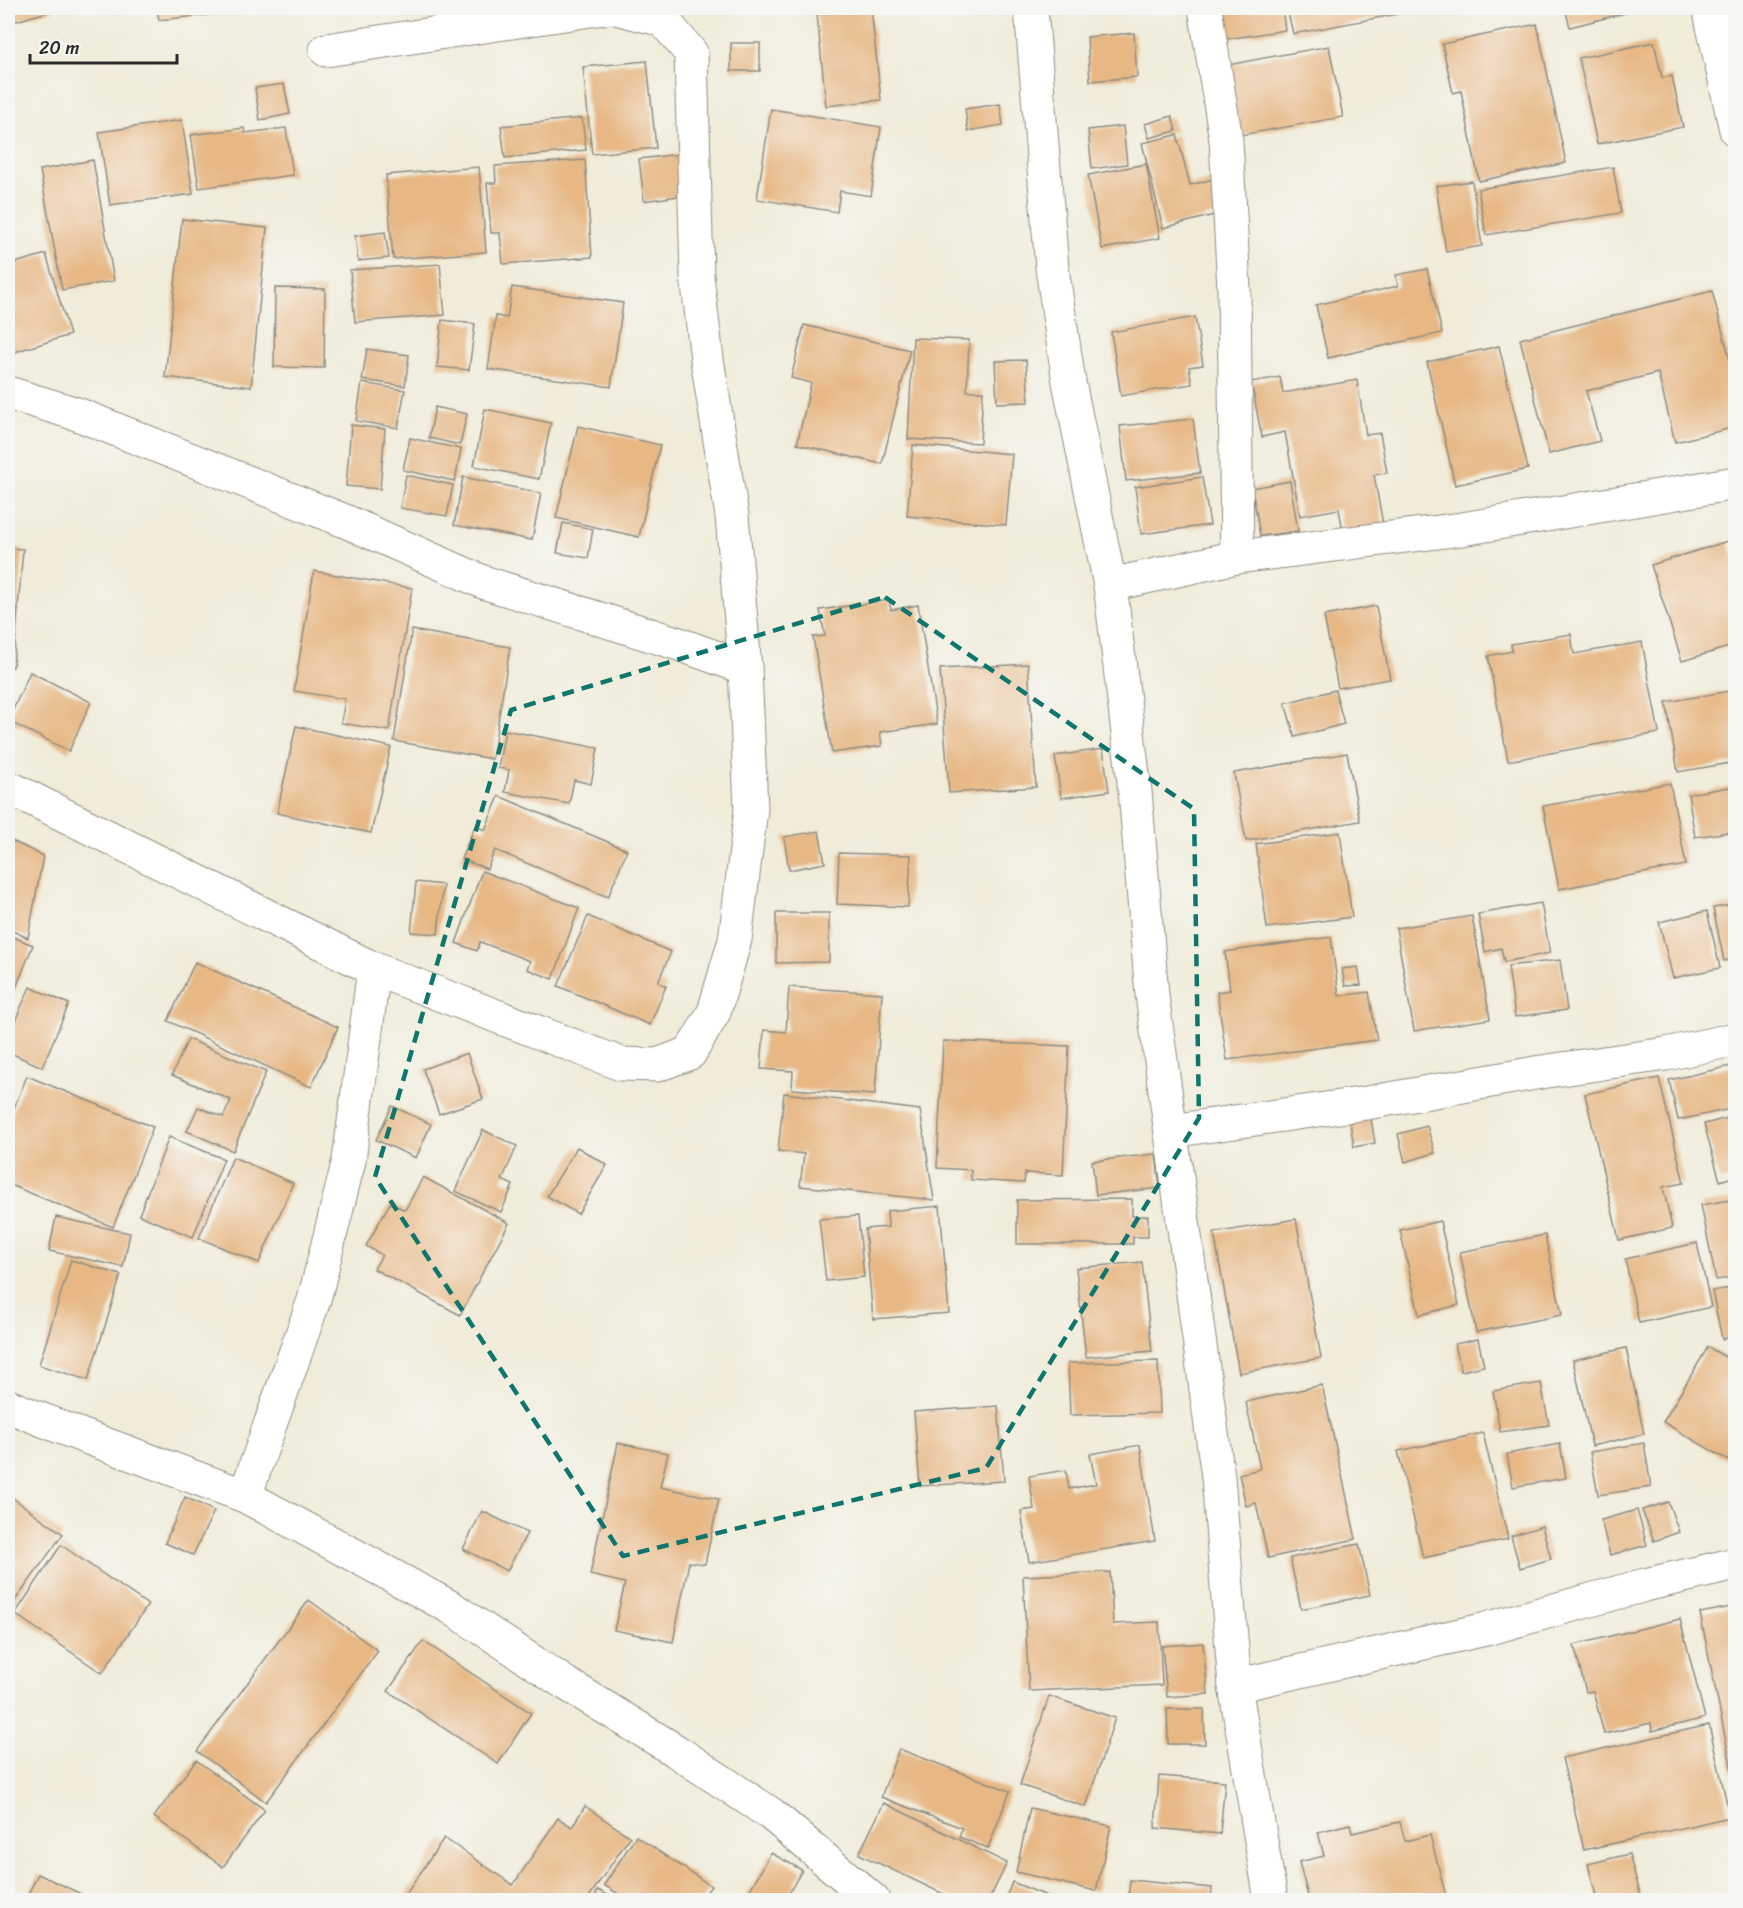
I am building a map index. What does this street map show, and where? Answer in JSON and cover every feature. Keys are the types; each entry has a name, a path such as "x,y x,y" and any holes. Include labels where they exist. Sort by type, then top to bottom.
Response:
{"street":[{"path":"326,50 604,8"},
{"path":"8,787 374,969 621,1064 657,1065 690,1053 714,1012 735,940 751,809 745,668 732,516 707,359 697,276 691,53 663,20 616,8"},
{"path":"1031,8 1052,268 1069,382 1110,585 1135,791 1152,995 1218,1477 1235,1686 1270,1900"},
{"path":"1205,8 1226,140 1234,289 1237,557"},
{"path":"1709,8 1736,130"},
{"path":"8,393 77,414 345,521 483,582 648,634 745,668"},
{"path":"1110,585 1237,557 1462,529 1736,483"},
{"path":"245,1496 314,1300 344,1182 349,1160 374,969"},
{"path":"1171,1131 1666,1054 1736,1039"},
{"path":"8,1406 75,1434 245,1496 450,1606 565,1683 676,1751 771,1814 852,1894"},
{"path":"1235,1686 1486,1629 1645,1585 1736,1564"}],"highlighted area":[{"path":"885,597 1194,809 1199,1118 986,1468 623,1556 375,1177 511,710"}],"building":[{"path":"9,8 53,8 54,10 13,22"},
{"path":"157,8 224,8 225,13 159,20"},
{"path":"871,8 881,100 826,106 817,14"},
{"path":"1216,8 1282,8 1285,30 1221,40"},
{"path":"1287,8 1424,8 1424,9 1293,34"},
{"path":"1565,8 1632,8 1633,11 1570,27"},
{"path":"1537,24 1566,163 1479,181 1461,91 1453,93 1442,44"},
{"path":"1134,33 1137,77 1090,81 1087,37"},
{"path":"1654,42 1662,78 1672,76 1683,127 1597,144 1579,58"},
{"path":"731,43 760,43 760,71 731,71"},
{"path":"1329,46 1343,117 1235,136 1222,66"},
{"path":"647,61 656,148 592,154 583,67"},
{"path":"284,84 290,114 260,120 255,88"},
{"path":"1000,104 1003,125 968,131 965,109"},
{"path":"771,109 881,127 871,196 840,191 837,212 757,199"},
{"path":"1172,116 1176,131 1149,138 1145,124"},
{"path":"582,118 586,150 505,158 501,126"},
{"path":"182,120 193,194 110,205 99,132"},
{"path":"1123,126 1127,164 1092,169 1088,130"},
{"path":"244,128 245,133 286,128 293,175 199,188 191,135"},
{"path":"1177,135 1190,185 1213,179 1222,213 1163,228 1142,143"},
{"path":"680,154 685,195 644,201 639,159"},
{"path":"93,160 114,281 62,290 40,170"},
{"path":"585,160 592,257 503,264 500,233 491,233 487,183 496,183 495,166"},
{"path":"1146,164 1160,238 1102,249 1088,175"},
{"path":"479,167 486,252 393,259 386,175"},
{"path":"1613,167 1621,213 1486,235 1478,189"},
{"path":"1472,181 1482,246 1446,252 1436,186"},
{"path":"182,219 267,228 251,387 165,377"},
{"path":"385,232 389,258 358,261 355,236"},
{"path":"46,254 70,335 8,354 8,265"},
{"path":"440,264 445,315 355,322 350,270"},
{"path":"1427,269 1442,333 1328,358 1316,305 1398,286 1396,275"},
{"path":"512,287 623,303 611,387 488,369 496,316 507,318"},
{"path":"275,288 325,289 324,368 274,367"},
{"path":"1712,291 1736,383 1736,427 1675,442 1658,373 1586,391 1600,441 1549,454 1520,339"},
{"path":"1195,317 1203,365 1189,367 1192,384 1121,396 1111,332"},
{"path":"442,320 475,324 469,370 437,367"},
{"path":"804,325 910,350 882,464 797,444 811,383 791,378"},
{"path":"913,338 969,340 967,391 983,391 980,443 908,439"},
{"path":"1499,346 1528,469 1455,485 1427,362"},
{"path":"367,349 409,355 405,386 362,380"},
{"path":"1026,360 1029,402 997,403 995,361"},
{"path":"1280,377 1283,393 1357,380 1366,435 1380,433 1387,473 1374,475 1384,530 1344,537 1339,509 1300,516 1285,432 1262,437 1251,382"},
{"path":"362,383 405,390 398,428 356,421"},
{"path":"435,407 467,414 460,445 429,438"},
{"path":"485,409 551,423 539,479 474,466"},
{"path":"1193,419 1200,473 1126,481 1120,426"},
{"path":"351,425 385,429 380,489 346,486"},
{"path":"578,426 660,445 639,537 556,518"},
{"path":"410,438 461,449 455,481 403,470"},
{"path":"913,445 1012,454 1006,525 907,516"},
{"path":"406,475 453,485 447,516 400,508"},
{"path":"463,477 541,493 532,540 454,525"},
{"path":"1202,477 1210,525 1141,534 1135,487"},
{"path":"1290,481 1298,531 1260,536 1252,488"},
{"path":"563,523 593,529 588,558 557,553"},
{"path":"1728,541 1736,563 1736,656 1732,646 1682,661 1651,565"},
{"path":"8,548 23,549 13,667 8,667"},
{"path":"314,571 412,588 389,731 341,723 345,699 294,691"},
{"path":"889,600 891,610 918,605 937,724 880,732 882,746 832,753 813,637 825,636 820,610"},
{"path":"1376,606 1390,679 1338,688 1324,616"},
{"path":"412,630 510,647 492,759 394,741"},
{"path":"1571,634 1574,654 1642,642 1659,733 1508,761 1488,656 1512,651 1511,644"},
{"path":"1028,664 1036,787 949,793 940,669"},
{"path":"30,672 91,702 69,751 8,721"},
{"path":"1335,690 1344,724 1295,737 1285,703"},
{"path":"1729,691 1732,707 1736,706 1736,762 1678,772 1666,702"},
{"path":"296,726 391,747 371,833 277,813"},
{"path":"505,730 598,748 591,784 574,780 569,804 505,792 509,770 498,768"},
{"path":"1103,749 1109,791 1061,798 1055,756"},
{"path":"1347,753 1360,821 1246,841 1234,773"},
{"path":"1670,783 1686,865 1559,889 1543,806"},
{"path":"1736,786 1736,831 1695,837 1688,794"},
{"path":"499,796 627,850 608,897 495,850 487,869 461,859 475,826 485,830"},
{"path":"819,831 825,863 789,870 784,837"},
{"path":"1340,832 1352,917 1267,928 1256,844"},
{"path":"8,839 43,856 28,938 8,929"},
{"path":"839,853 911,855 908,907 837,904"},
{"path":"482,871 579,908 553,979 527,969 530,961 480,942 477,951 456,943"},
{"path":"416,882 443,885 438,934 411,932"},
{"path":"1541,903 1550,953 1504,962 1501,948 1485,952 1478,914"},
{"path":"1736,904 1736,959 1724,961 1713,908"},
{"path":"1707,911 1720,968 1673,978 1659,922"},
{"path":"776,913 829,913 829,962 776,963"},
{"path":"588,916 671,952 658,982 666,986 650,1025 558,986"},
{"path":"1472,916 1490,1019 1414,1031 1396,928"},
{"path":"8,935 33,945 8,1008"},
{"path":"1331,937 1339,996 1369,992 1377,1040 1227,1060 1217,992 1230,990 1225,952"},
{"path":"1560,960 1567,1010 1515,1017 1508,966"},
{"path":"195,962 338,1027 311,1087 168,1021"},
{"path":"1358,967 1361,985 1345,986 1342,969"},
{"path":"30,987 69,1004 42,1067 8,1052 8,1037"},
{"path":"789,987 882,993 875,1095 792,1089 793,1071 761,1069 764,1030 786,1032"},
{"path":"188,1039 266,1072 233,1151 187,1131 198,1107 223,1117 231,1100 172,1075"},
{"path":"943,1041 1069,1046 1063,1175 1025,1173 1024,1183 971,1180 971,1170 937,1168"},
{"path":"467,1053 483,1099 439,1114 423,1069"},
{"path":"1736,1065 1736,1108 1678,1120 1669,1080"},
{"path":"27,1076 153,1127 113,1227 8,1184 8,1123"},
{"path":"1659,1078 1684,1183 1663,1187 1672,1228 1619,1240 1585,1094"},
{"path":"784,1093 920,1110 934,1200 800,1186 804,1154 778,1151"},
{"path":"392,1106 431,1124 416,1158 376,1140"},
{"path":"1736,1116 1736,1176 1720,1181 1704,1124"},
{"path":"1371,1119 1375,1143 1354,1147 1350,1122"},
{"path":"1427,1126 1435,1153 1405,1162 1398,1134"},
{"path":"483,1130 517,1146 502,1180 513,1185 501,1212 455,1191"},
{"path":"169,1137 224,1159 193,1237 139,1215"},
{"path":"577,1147 607,1165 578,1214 547,1196"},
{"path":"1156,1154 1160,1188 1096,1195 1092,1161"},
{"path":"233,1157 293,1183 259,1263 199,1238"},
{"path":"423,1177 509,1223 460,1315 374,1269 382,1255 366,1246 390,1203 405,1210"},
{"path":"1132,1199 1132,1216 1148,1216 1148,1237 1133,1237 1133,1244 1017,1244 1017,1200"},
{"path":"1736,1199 1736,1277 1716,1280 1701,1205"},
{"path":"940,1206 949,1313 873,1319 865,1229 888,1227 887,1211"},
{"path":"858,1216 864,1277 826,1281 819,1219"},
{"path":"56,1217 130,1233 123,1267 49,1251"},
{"path":"1296,1219 1321,1358 1239,1373 1214,1233"},
{"path":"1440,1221 1459,1305 1419,1315 1400,1230"},
{"path":"1545,1235 1562,1315 1476,1332 1460,1252"},
{"path":"1697,1243 1711,1307 1639,1323 1625,1259"},
{"path":"71,1260 121,1275 88,1380 39,1365"},
{"path":"1142,1262 1152,1351 1086,1357 1076,1268"},
{"path":"1736,1287 1736,1336 1722,1339 1712,1291"},
{"path":"1478,1339 1484,1366 1461,1371 1455,1344"},
{"path":"1708,1347 1736,1363 1736,1465 1663,1422"},
{"path":"1626,1348 1644,1434 1592,1446 1573,1360"},
{"path":"1158,1361 1160,1413 1070,1415 1068,1363"},
{"path":"1541,1383 1549,1425 1500,1432 1493,1391"},
{"path":"1322,1385 1356,1539 1268,1558 1256,1503 1246,1506 1239,1474 1260,1469 1246,1402"},
{"path":"998,1406 1004,1481 920,1486 914,1412"},
{"path":"1483,1433 1508,1539 1423,1558 1398,1451"},
{"path":"618,1443 668,1453 660,1487 719,1499 705,1564 689,1562 673,1642 614,1630 625,1583 590,1575"},
{"path":"1644,1443 1651,1487 1598,1495 1590,1452"},
{"path":"1560,1444 1566,1478 1513,1487 1507,1454"},
{"path":"1140,1445 1155,1541 1029,1562 1021,1511 1034,1509 1029,1476 1066,1470 1069,1489 1096,1484 1090,1454"},
{"path":"10,1496 63,1534 12,1605 8,1602 8,1500"},
{"path":"185,1497 214,1511 193,1555 165,1543"},
{"path":"1668,1502 1679,1532 1654,1541 1642,1510"},
{"path":"1637,1510 1647,1545 1610,1555 1601,1520"},
{"path":"482,1511 527,1533 507,1571 463,1549"},
{"path":"1542,1526 1551,1559 1520,1568 1511,1536"},
{"path":"1359,1544 1370,1595 1301,1609 1290,1558"},
{"path":"61,1545 148,1605 102,1673 15,1614"},
{"path":"1110,1572 1113,1624 1159,1622 1162,1685 1029,1691 1023,1576"},
{"path":"309,1600 378,1651 266,1802 197,1751"},
{"path":"1736,1606 1736,1780 1734,1781 1700,1613"},
{"path":"1680,1619 1705,1718 1652,1731 1651,1723 1604,1734 1593,1691 1586,1692 1574,1645"},
{"path":"423,1641 531,1713 498,1764 388,1691"},
{"path":"1203,1643 1208,1694 1167,1697 1162,1646"},
{"path":"1049,1696 1115,1718 1086,1807 1020,1785"},
{"path":"1167,1709 1204,1709 1205,1744 1168,1744"},
{"path":"1709,1725 1730,1817 1584,1850 1562,1758"},
{"path":"899,1749 1010,1791 988,1848 959,1837 962,1828 881,1797"},
{"path":"196,1760 265,1810 223,1867 154,1817"},
{"path":"1159,1776 1225,1781 1220,1834 1155,1828"},
{"path":"884,1803 1007,1863 989,1900 956,1900 859,1854"},
{"path":"585,1806 630,1837 587,1900 402,1900 444,1838 513,1885 558,1818 572,1827"},
{"path":"1030,1808 1111,1826 1096,1891 1016,1872"},
{"path":"1400,1822 1405,1841 1430,1835 1447,1900 1309,1900 1299,1862 1324,1856 1318,1832 1350,1824 1352,1833"},
{"path":"636,1836 711,1886 701,1900 628,1900 604,1885"},
{"path":"771,1853 802,1870 785,1900 757,1900 747,1895"},
{"path":"1629,1854 1642,1900 1597,1900 1588,1864"},
{"path":"38,1874 88,1897 86,1900 25,1900"},
{"path":"1130,1880 1212,1888 1211,1900 1128,1900"},
{"path":"1012,1882 1057,1900 1005,1900"},
{"path":"598,1890 618,1900 593,1900"}]}
